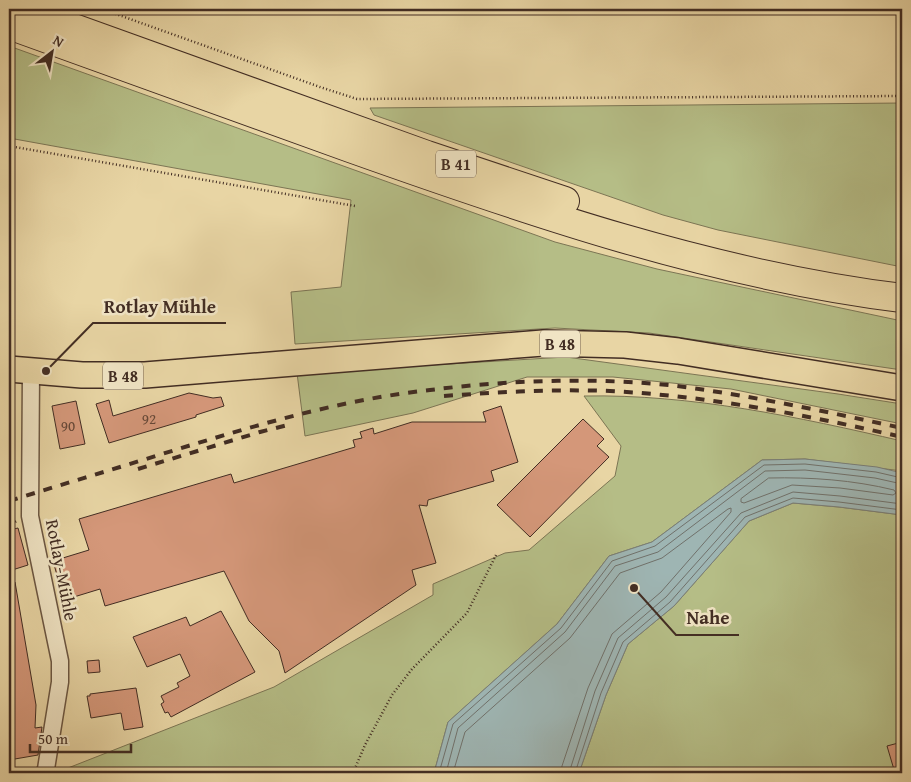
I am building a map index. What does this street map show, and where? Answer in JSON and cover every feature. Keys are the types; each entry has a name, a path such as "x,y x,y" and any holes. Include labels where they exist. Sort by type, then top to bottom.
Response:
{"highway":[{"name":"B 41","path":"21,9 427,155 592,210 772,257 902,280"},
{"name":"B 41","path":"9,25 420,173 600,231 685,255 768,275 902,298"}],"main road":[{"name":"B 48","path":"20,370 107,376 146,376 543,343 616,345 678,351 902,388"}],"street":[{"name":"Rotlay-Mühle","path":"20,370 30,516 60,661 58,692 44,773"}],"path":[{"path":"102,9 357,99 902,96"},
{"path":"9,146 355,206"},
{"path":"353,773 365,745 392,695 412,669 468,613 496,555"}],"green space":[{"path":"9,46 555,242 657,269 902,321 902,370 649,333 555,328 295,344 291,292 341,287 351,200 9,138"},
{"path":"902,103 902,267 718,230 663,215 374,115 370,108"},
{"path":"566,357 902,404 902,424 731,389 613,377 527,377 413,413 305,436 297,373"},
{"path":"584,396 624,396 704,403 784,416 902,441 902,471 805,459 762,460 652,542 609,556 557,624 448,722 434,773 64,773 68,768 274,687 433,595 433,584 505,553 529,550 615,476 621,446"},
{"path":"793,503 902,515 902,773 579,773 606,695 628,644 674,606 749,521"}],"water":[{"path":"805,459 877,467 902,473 902,515 793,503 749,521 674,606 628,644 606,695 579,773 434,773 448,722 557,624 609,556 652,542 762,460"}],"building":[{"path":"189,393 213,398 221,397 224,406 196,415 196,417 109,443 96,404 109,400 113,416"},
{"path":"76,401 85,444 60,449 52,406"},
{"path":"501,406 518,462 491,471 494,481 428,500 427,506 419,505 436,563 412,570 416,585 285,673 279,651 249,621 224,571 105,606 100,589 64,600 53,561 89,550 79,519 231,474 234,483 355,447 353,440 362,438 360,432 373,428 374,434 412,422 486,422 483,412"},
{"path":"583,419 604,439 597,446 609,457 530,537 497,505"},
{"path":"18,528 28,565 9,571 9,530"},
{"path":"15,582 36,705 35,728 42,727 38,755 9,760 9,583"},
{"path":"221,611 255,672 171,717 168,712 165,713 161,704 164,702 161,696 179,687 177,683 190,676 180,654 147,667 133,637 186,617 190,626"},
{"path":"99,660 100,672 88,673 87,661"},
{"path":"136,688 143,727 124,730 121,713 91,718 87,696 90,696 90,694"},
{"path":"902,742 902,773 895,773 887,746"}],"railway":[{"path":"9,501 228,434 294,416 362,400 491,384 553,381 616,381 677,386 762,399 902,428"},
{"path":"444,396 569,390 684,397 830,421 902,437"},
{"path":"138,469 292,424"}],"place":[{"name":"Rotlay Mühle","path":"46,371"},
{"name":"Nahe","path":"634,588"}]}
